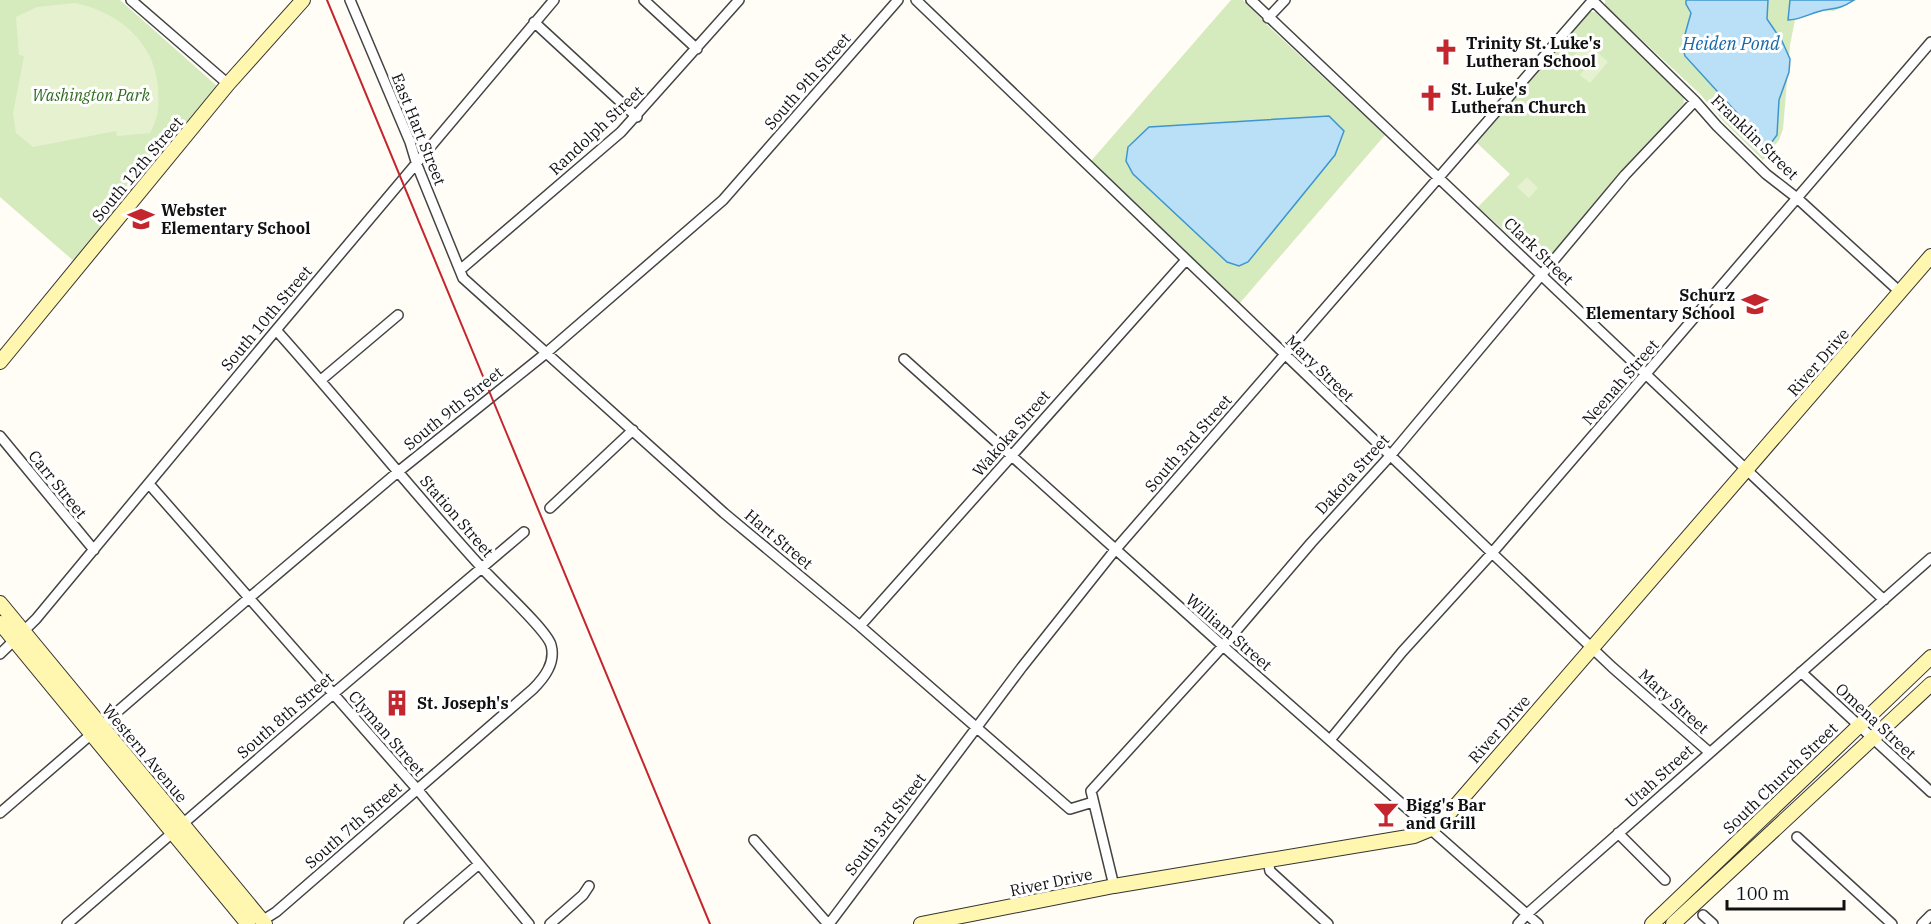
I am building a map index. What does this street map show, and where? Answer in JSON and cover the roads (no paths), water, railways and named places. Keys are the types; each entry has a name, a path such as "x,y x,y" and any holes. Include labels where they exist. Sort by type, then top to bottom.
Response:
{"street":[{"path":"131,0 228,84"},
{"name":"South 12th Street","path":"0,362 228,84 303,0"},
{"name":"East Hart Street","path":"350,0 410,142 417,165 460,270"},
{"name":"South 10th Street","path":"0,654 20,637 554,0"},
{"path":"644,0 697,49"},
{"name":"Randolph Street","path":"460,270 637,117 739,0"},
{"name":"South 9th Street","path":"0,813 249,598 399,471 545,354 723,200 898,0"},
{"name":"Mary Street","path":"916,0 1491,553 1709,752"},
{"name":"Clark Street","path":"1251,0 1884,600"},
{"path":"1269,18 1285,0"},
{"name":"Franklin Street","path":"1592,0 1766,174 1797,198 1900,292"},
{"name":"South 3rd Street","path":"828,924 976,728 1115,550 1592,0"},
{"path":"534,22 637,117"},
{"name":"Neenah Street","path":"1330,740 1402,652 1491,553 1931,42"},
{"name":"Dakota Street","path":"1093,802 1091,791 1223,646 1389,456 1543,276 1625,175 1695,101"},
{"name":"River Drive","path":"921,924 1114,886 1413,836 1431,829 1446,817 1931,256"},
{"name":"Wakoka Street","path":"860,626 1186,260"},
{"name":"Hart Street","path":"460,270 463,278 545,354 724,513 860,626 1070,809 1093,802"},
{"path":"321,380 398,315"},
{"name":"Station Street","path":"276,330 481,567 540,628 551,644 552,657 548,673"},
{"name":"William Street","path":"904,359 1115,550 1538,924"},
{"path":"550,508 633,430"},
{"name":"Carr Street","path":"0,436 93,550"},
{"name":"Clyman Street","path":"149,484 417,789 529,924"},
{"name":"South 8th Street","path":"67,924 524,532"},
{"name":"Utah Street","path":"1518,924 1709,752 1931,558"},
{"name":"Western Avenue","path":"0,603 20,637 258,923"},
{"name":"Western Avenue","path":"0,623 20,637"},
{"name":"South Church Street","path":"1652,924 1931,657"},
{"name":"Omena Street","path":"1801,672 1931,792"},
{"name":"South 7th Street","path":"258,923 276,912 533,689 548,673"},
{"name":"South Church Street","path":"1673,924 1931,684"},
{"path":"1093,802 1114,886"},
{"path":"1618,833 1665,880"},
{"path":"1797,837 1892,924"},
{"path":"754,840 828,924"},
{"path":"1268,861 1270,871 1328,924"},
{"path":"409,924 479,864"},
{"path":"550,924 590,886"},
{"path":"1703,915 1713,924"},
{"path":"1922,924 1931,915"}],"water":[{"name":"Heiden Pond","path":"1686,0 1768,0 1767,19 1782,41 1790,59 1789,72 1779,100 1777,135 1766,150 1757,144 1747,124 1685,56 1682,45 1691,13"},
{"path":"1790,0 1854,0 1839,7 1788,20"},
{"path":"1329,116 1344,131 1335,155 1248,262 1239,266 1227,262 1133,174 1126,161 1128,147 1149,127"}],"railway":[{"path":"327,0 710,924"}],"place":[{"name":"Trinity St. Luke's Lutheran School","path":"1446,52"},
{"name":"St. Luke's Lutheran Church","path":"1431,98"},
{"name":"Webster Elementary School","path":"141,219"},
{"name":"Schurz Elementary School","path":"1755,304"},
{"name":"St. Joseph's","path":"397,703"},
{"name":"Bigg's Bar and Grill","path":"1386,814"}],"park label":[{"name":"Washington Park","path":"91,95"}]}
